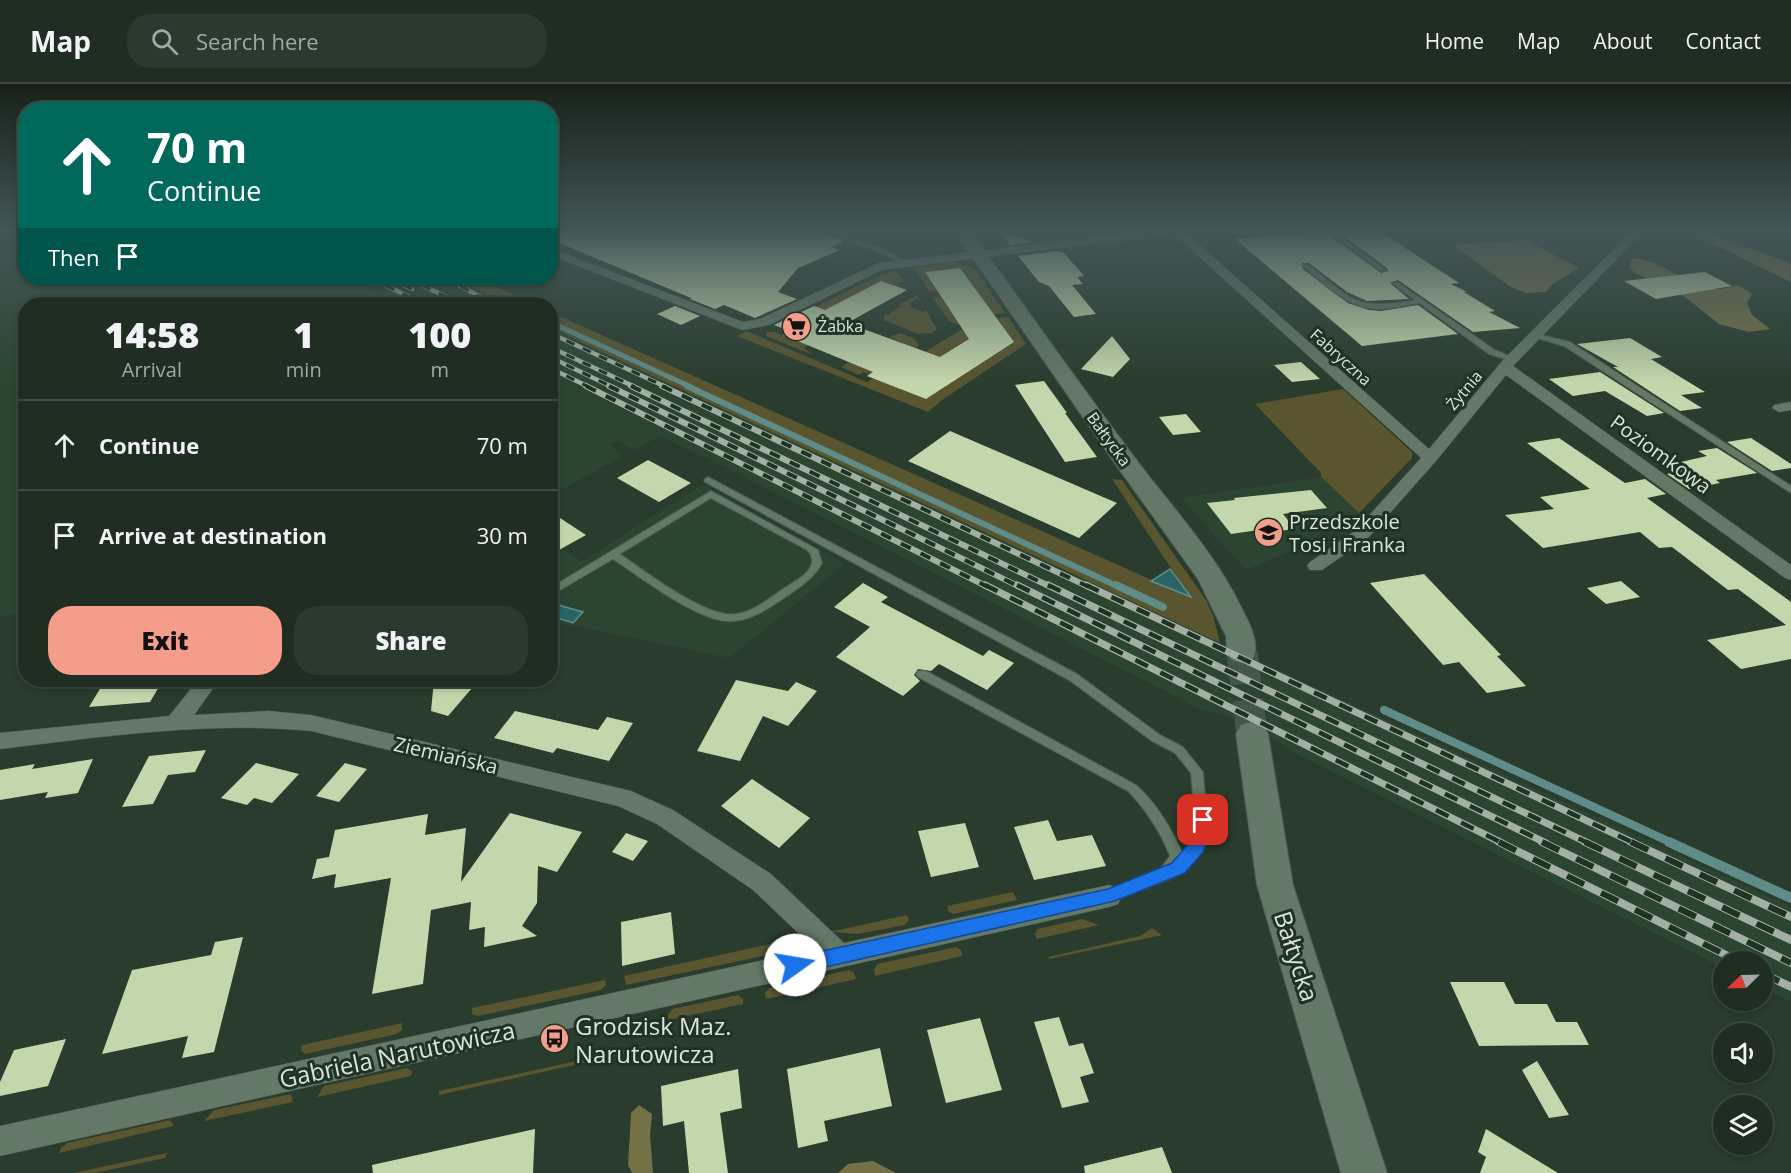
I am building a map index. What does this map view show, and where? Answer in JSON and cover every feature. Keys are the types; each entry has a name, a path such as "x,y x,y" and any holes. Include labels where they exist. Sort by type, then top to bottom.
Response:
{"street":[{"path":"631,283 742,326 764,322 845,283"},
{"name":"Bałtycka","path":"998,283 1210,576 1231,614 1240,636 1242,653"},
{"name":"Fabryczna","path":"1235,283 1430,458"},
{"name":"Żytnia","path":"1316,566 1362,534 1509,364 1587,283"},
{"name":"Poziomkowa","path":"1509,364 1791,574"},
{"path":"175,724 204,687"},
{"name":"Ziemiańska","path":"0,741 175,724 268,719 311,723 622,798 665,817 762,882 839,955"},
{"name":"Bałtycka","path":"1252,734 1275,885 1364,1173"},
{"name":"Gabriela Narutowicza","path":"0,1141 1109,896"}],"lane":[{"path":"1328,283 1350,300 1375,308 1422,301"},
{"path":"1395,283 1509,364"},
{"path":"1536,335 1567,344 1791,490"},
{"path":"708,480 1073,677 1156,738 1179,750 1197,772 1202,835 1189,857 1179,868 1109,896"},
{"path":"558,588 711,494 810,548 815,552 818,563 807,577 760,610 735,618 724,618 713,617 695,608 614,555"},
{"path":"922,674 1132,788 1151,805 1165,828 1176,857 1163,876"}],"shaded area":[{"path":"0,283 18,283 18,285 373,285 368,287 380,293 403,285 468,285 492,297 18,297 18,613 0,617"},
{"path":"864,283 877,283 815,315 805,312"},
{"path":"924,283 932,283 938,291 930,292"},
{"path":"971,283 984,283 1005,313 978,317 960,325 949,321 932,297 940,296 955,317 991,311"},
{"path":"1505,283 1555,283 1546,292 1526,293"},
{"path":"1655,283 1694,283 1707,288 1721,289 1738,285 1752,294 1747,303 1752,315 1770,329 1749,332 1719,324 1685,297"},
{"path":"468,285 491,285 519,297 492,297"},
{"path":"918,295 919,298 909,306 923,312 926,310 937,329 932,333 918,334 884,320 885,315 891,314 901,306 898,305"},
{"path":"558,316 1190,597 1112,479 1122,480 1206,600 1213,615 1220,643 558,330"},
{"path":"1008,317 1026,344 942,400 928,412 737,336 746,331 867,382 891,367 894,386 926,399 1013,342 981,319"},
{"path":"961,330 978,334 917,372 913,359"},
{"path":"558,331 1220,643 1791,907 1791,1002 1773,992 1773,951 1713,951 1713,963 1293,752 1278,742 1222,714 1204,711 660,436 635,450 617,441 610,444 622,457 558,491"},
{"path":"767,332 774,332 808,345 804,348 813,355 766,336"},
{"path":"900,333 915,339 919,346 870,375 864,372 859,375 841,367 849,362 862,367 903,343 889,337"},
{"path":"1343,389 1412,452 1412,458 1359,513 1321,477 1321,473 1255,404"},
{"name":"Przedszkole Tosi i Franka","path":"1321,477 1359,513 1290,552 1246,570 1181,498"},
{"path":"703,484 845,564 729,658 558,622 558,546 582,561"},
{"path":"1013,892 1017,900 953,914 949,912 947,906"},
{"path":"907,915 909,920 905,925 858,934 829,932"},
{"path":"1082,919 1099,925 1037,939 1035,934 1037,929"},
{"path":"1152,928 1162,935 1049,959 1048,957 1140,936"},
{"path":"788,940 786,945 772,954 626,985 624,976"},
{"path":"956,947 961,950 962,956 875,976 874,970 877,964"},
{"path":"849,970 854,973 856,979 766,999 765,993 769,988"},
{"path":"605,980 606,985 601,990 478,1016 472,1014 472,1008"},
{"path":"738,995 743,999 743,1004 668,1020 672,1009"},
{"path":"402,1023 402,1030 397,1034 305,1054 301,1050 302,1045"},
{"path":"646,1046 646,1049 439,1095 439,1091"},
{"path":"407,1068 412,1071 411,1076 317,1097 324,1086"},
{"path":"291,1094 293,1102 204,1121 214,1110"},
{"path":"639,1105 652,1114 650,1135 653,1173 632,1173 628,1165 631,1113"},
{"path":"170,1120 174,1126 59,1153 67,1143"},
{"path":"167,1153 165,1158 95,1173 73,1173"},
{"path":"873,1161 896,1173 838,1173 848,1164"}],"water":[{"path":"1170,569 1191,597 1151,581"},
{"path":"558,605 583,612 573,623 558,618"}],"building":[{"path":"655,283 786,283 778,292 797,299 755,318 724,305 715,309"},
{"path":"877,283 886,283 907,290 847,323 940,357 969,339 932,283 971,283 1014,342 926,399 867,376 873,372 783,335 790,331 774,325 814,306 825,310"},
{"path":"1041,283 1082,283 1072,285 1096,314 1074,317 1049,286"},
{"path":"1287,283 1321,283 1348,303 1369,310 1381,311 1418,305 1458,334 1362,346"},
{"path":"1335,283 1390,283 1409,299 1367,301 1347,292"},
{"path":"1402,283 1459,283 1451,284 1495,311 1489,312 1520,328 1473,332"},
{"path":"1627,283 1726,283 1732,286 1656,299"},
{"path":"675,306 700,316 681,325 657,314"},
{"path":"1112,336 1130,359 1113,377 1081,369"},
{"path":"1630,338 1662,357 1651,359 1705,392 1681,395 1702,408 1680,411 1613,367 1618,367 1577,344"},
{"path":"1301,362 1320,379 1292,382 1274,365"},
{"path":"1600,372 1664,413 1647,416 1605,391 1573,396 1549,379"},
{"path":"1044,381 1097,457 1065,462 1015,385"},
{"path":"1186,414 1201,432 1173,435 1159,417"},
{"path":"950,431 1117,503 1079,538 908,461"},
{"path":"1559,438 1625,483 1645,479 1666,494 1647,498 1791,602 1791,659 1741,669 1707,640 1786,625 1738,589 1728,590 1672,547 1659,548 1640,532 1543,548 1505,515 1554,509 1540,497 1590,489 1527,443"},
{"path":"1751,438 1791,464 1791,468 1772,471 1727,442"},
{"path":"1717,448 1757,473 1716,480 1720,483 1689,489 1667,474 1679,471 1668,465 1707,456 1698,451"},
{"path":"648,460 691,483 659,502 617,478"},
{"path":"1311,490 1327,508 1283,514 1295,529 1262,533 1259,530 1231,534 1207,503 1235,500 1234,498"},
{"path":"560,518 586,535 558,551 558,519"},
{"path":"1424,574 1501,655 1497,656 1526,686 1487,693 1459,662 1443,665 1370,583"},
{"path":"1621,581 1640,597 1606,604 1587,588"},
{"path":"863,583 888,597 881,602 983,656 989,650 1014,663 987,690 939,664 931,671 918,669 914,675 920,681 903,696 836,657 870,627 834,607"},
{"path":"736,680 788,691 796,682 817,691 788,726 763,716 740,761 697,751"},
{"path":"101,687 159,687 150,702 89,707"},
{"path":"433,687 473,687 448,716 431,711"},
{"path":"515,711 598,730 607,717 633,723 609,761 557,748 553,753 494,738"},
{"path":"206,750 195,772 168,775 153,804 122,807 149,756"},
{"path":"93,759 78,793 45,798 48,792 0,800 0,770 35,764 32,769"},
{"path":"256,763 299,774 272,803 254,798 247,805 221,798"},
{"path":"345,763 367,769 339,802 316,796"},
{"path":"752,779 810,818 779,848 721,806"},
{"path":"510,813 582,832 557,872 538,866 537,903 522,926 537,936 484,947 485,927 469,930 471,902 431,910 423,984 372,994 391,878 334,888 336,874 312,879 317,859 329,857 335,830 428,814 425,835 466,828 461,882"},
{"path":"1048,820 1057,841 1092,835 1106,866 1034,880 1014,827"},
{"path":"965,823 979,867 931,877 918,831"},
{"path":"626,833 648,841 633,861 612,852"},
{"path":"671,912 675,954 622,966 621,922"},
{"path":"243,937 214,1052 182,1058 188,1036 102,1054 132,970 211,955 215,942"},
{"path":"1450,982 1504,982 1515,1004 1547,1004 1556,1022 1577,1022 1589,1045 1479,1046"},
{"path":"1059,1017 1069,1046 1083,1043 1094,1073 1080,1077 1089,1102 1062,1108 1034,1022"},
{"path":"980,1018 1002,1090 946,1103 927,1030"},
{"path":"66,1039 48,1086 0,1096 0,1082 14,1050"},
{"path":"880,1048 892,1106 824,1121 828,1141 798,1148 787,1069"},
{"path":"1537,1061 1569,1115 1549,1118 1522,1070"},
{"path":"738,1069 742,1108 720,1113 728,1173 689,1173 684,1121 663,1126 661,1086"},
{"path":"535,1129 533,1173 373,1173 372,1165"},
{"path":"1486,1129 1558,1173 1480,1173 1486,1157 1478,1152"},
{"path":"1162,1147 1172,1173 1085,1173 1084,1166"}],"waterway":[{"path":"558,326 691,387"},
{"path":"687,386 1119,587"},
{"path":"1116,585 1163,607"},
{"path":"1384,710 1672,843"},
{"path":"1669,842 1791,898"}],"tunnel":[{"path":"1242,653 1252,734"}],"railway":[{"path":"385,285 409,297"},
{"path":"403,285 412,289"},
{"path":"421,285 447,297"},
{"path":"458,285 481,297"},
{"path":"558,337 666,387"},
{"path":"558,351 635,387"},
{"path":"558,361 612,387"},
{"path":"558,372 589,387"},
{"path":"586,386 988,587"},
{"path":"609,386 1020,587"},
{"path":"631,386 1051,587"},
{"path":"662,386 1089,587"},
{"path":"985,585 1502,843"},
{"path":"1017,585 1546,843"},
{"path":"1048,585 1588,843"},
{"path":"1086,585 1634,843"},
{"path":"1499,842 1718,951"},
{"path":"1542,842 1791,963"},
{"path":"1585,842 1791,940"},
{"path":"1631,842 1791,917"},
{"path":"1773,978 1791,987"}],"place":[{"name":"Żabka","path":"797,326"},
{"name":"Przedszkole Tosi i Franka","path":"1268,533"},
{"name":"Grodzisk Maz. Narutowicza","path":"554,1039"}],"route":[{"path":"795,965 1109,896 1179,868 1197,847 1202,835 1203,820"}]}
